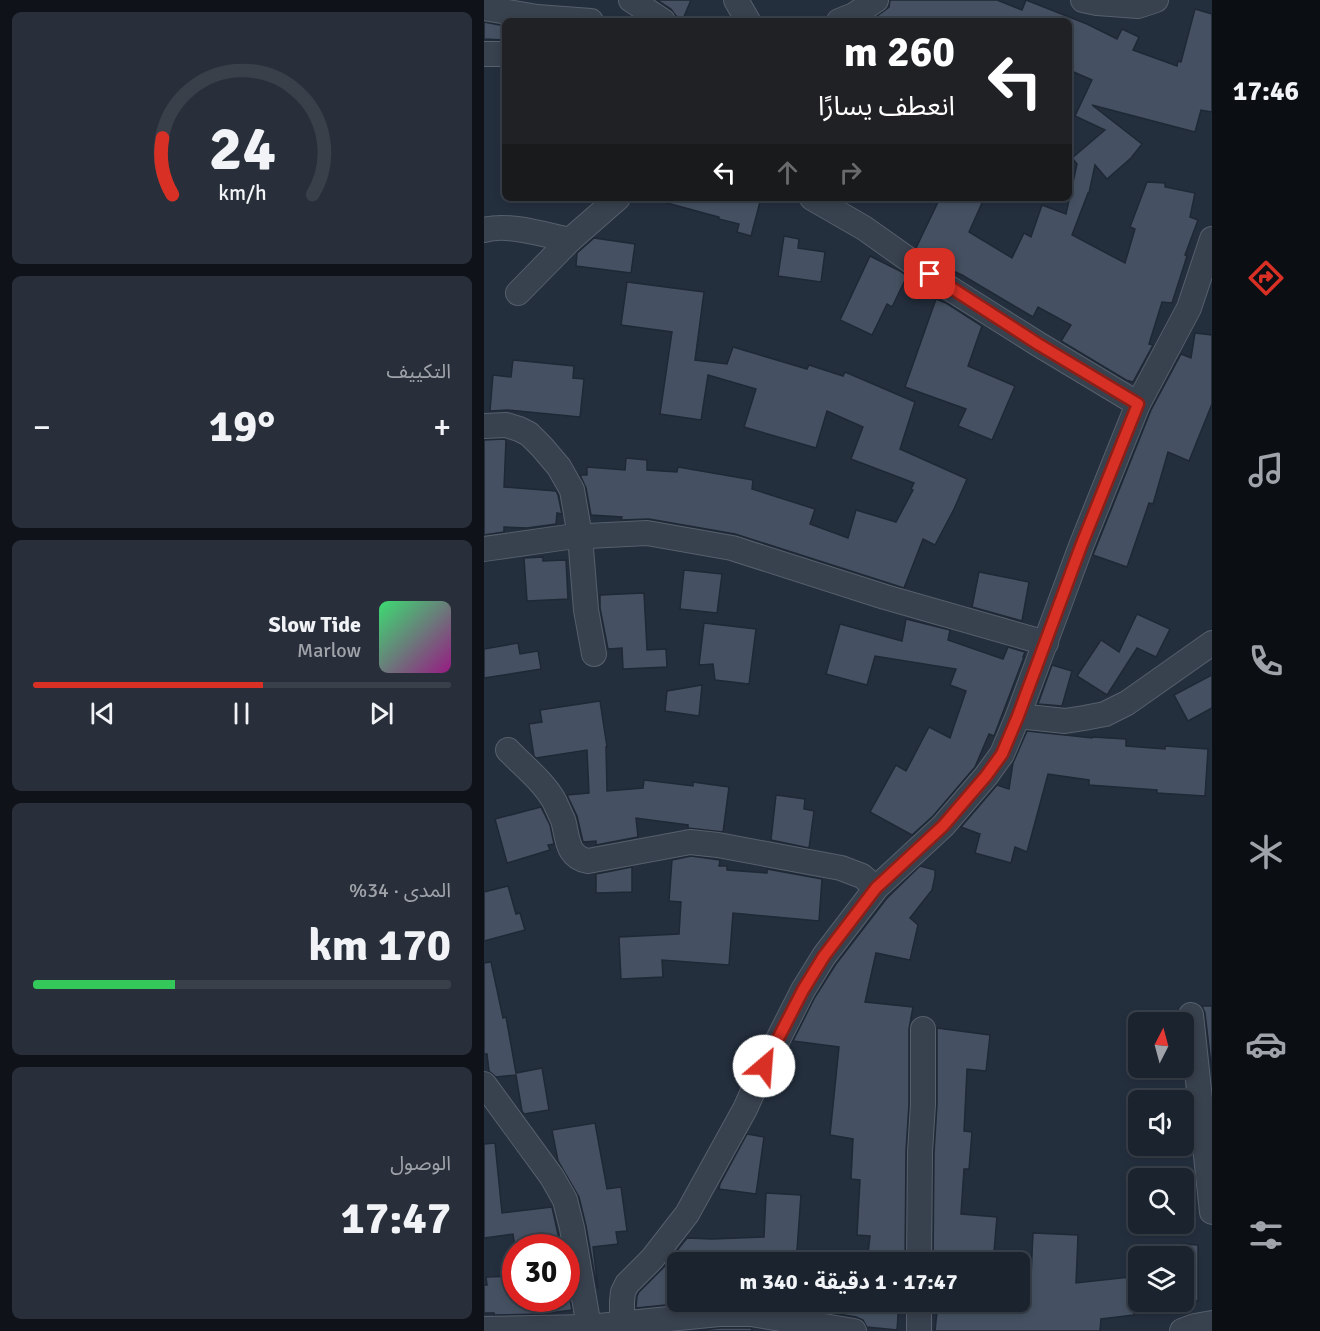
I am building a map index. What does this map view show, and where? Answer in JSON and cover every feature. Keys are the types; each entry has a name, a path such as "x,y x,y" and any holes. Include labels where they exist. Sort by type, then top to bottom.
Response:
{"street":[{"path":"631,0 658,18"},
{"path":"736,0 746,18"},
{"path":"846,18 876,0"},
{"path":"1083,0 1138,6 1156,0"},
{"path":"484,8 550,18"},
{"path":"484,54 502,54"},
{"path":"518,293 570,240 615,201"},
{"path":"817,201 864,228 946,286 1138,404"},
{"path":"484,230 509,228 570,240"},
{"path":"622,1327 623,1292 627,1284 652,1259 687,1214 745,1109 803,990 824,956 876,888 943,826 1002,754 1138,404 1189,308 1212,239"},
{"path":"484,426 506,425 529,434 559,467 572,490 580,536 586,610 594,654"},
{"path":"484,549 568,537 647,533 732,548 885,597 1046,643"},
{"path":"1018,716 1065,721 1105,714 1128,703 1212,643"},
{"path":"508,750 556,803 568,845 581,860 588,861 690,842 841,868 862,876 876,888"},
{"path":"919,1252 924,1029"},
{"path":"1194,1044 1212,1212"},
{"path":"484,1084 552,1177 565,1200 589,1327"},
{"path":"919,1312 919,1331"},
{"path":"484,1329 622,1327 720,1314 751,1314 854,1331"},
{"path":"1182,1331 1212,1323"}],"building":[{"path":"657,0 691,0 683,18 676,16 671,9"},
{"path":"890,0 997,0 1022,10 1026,0 1072,18 874,18 889,7"},
{"path":"1195,9 1212,14 1212,112 1201,110 1195,132 1092,105 1142,144 1131,158 1107,179 1095,165 1089,193 1072,235 1125,263 1135,229 1130,227 1147,182 1165,183 1165,187 1195,193 1190,217 1198,220 1185,255 1187,256 1172,303 1162,302 1149,344 1153,345 1133,382 1061,341 1071,325 1038,307 1033,317 962,275 942,266 916,248 939,201 978,201 982,203 969,232 1012,258 1024,233 1031,237 1042,205 1066,214 1069,201 1072,201 1072,187 1077,164 1072,158 1105,130 1075,116 1092,80 1072,71 1072,18 1117,39 1122,29 1139,37 1133,50 1177,66 1178,61 1181,62"},
{"path":"484,22 502,25 502,40 484,39"},
{"path":"667,201 760,201 751,236 737,232 739,224 667,203"},
{"path":"784,236 799,239 798,248 825,252 821,282 778,276"},
{"path":"594,238 635,244 631,273 576,266 577,253"},
{"path":"870,256 907,276 892,307 887,304 872,335 840,320"},
{"path":"627,282 704,292 695,360 727,364 733,347 807,369 809,365 843,376 845,372 915,402 900,449 967,479 935,545 923,539 904,588 735,534 649,519 621,520 622,517 591,515 586,488 580,475 587,475 587,467 625,470 626,458 647,460 647,470 677,472 678,467 753,480 752,489 815,509 810,524 848,538 856,510 896,522 913,490 911,489 914,483 851,459 863,427 827,411 816,448 744,427 756,389 708,375 701,420 660,414 672,332 621,325"},
{"path":"936,299 982,326 968,366 1015,386 992,440 958,426 966,409 905,387"},
{"path":"1195,333 1212,335 1212,404 1189,461 1168,452 1153,504 1149,503 1127,567 1093,555 1151,410 1181,354 1191,358"},
{"path":"513,360 574,366 573,378 584,379 580,417 508,410 490,411 493,375 511,377"},
{"path":"484,440 506,440 504,487 556,491 562,514 557,513 556,524 527,528 504,527 504,532 484,535"},
{"path":"543,557 543,561 566,560 568,599 527,601 524,558"},
{"path":"684,570 722,574 717,613 680,609"},
{"path":"979,572 1029,582 1022,621 972,607"},
{"path":"644,593 647,650 666,649 667,667 623,669 622,648 608,649 600,608 600,595"},
{"path":"1137,614 1170,629 1156,657 1137,648 1107,695 1077,676 1101,640 1119,652"},
{"path":"906,619 950,630 948,640 1003,659 1008,647 1025,652 994,736 989,734 975,767 933,816 912,835 870,812 896,765 906,771 929,727 950,738 966,691 950,685 956,669 875,656 867,685 826,674 840,624 902,641"},
{"path":"704,623 756,629 749,684 715,680 713,664 699,665"},
{"path":"518,643 520,654 538,651 541,669 484,678 484,649"},
{"path":"1052,665 1072,671 1062,706 1038,704"},
{"path":"1212,675 1212,708 1188,721 1174,695"},
{"path":"702,685 699,716 665,711 667,691"},
{"path":"600,701 607,747 607,791 643,788 644,780 693,786 693,782 729,787 723,832 636,818 638,837 596,845 596,841 583,842 577,816 567,795 589,793 587,750 536,758 529,724 542,722 540,710"},
{"path":"1027,731 1126,739 1126,746 1208,749 1205,796 1089,785 1089,780 1048,774 1027,852 1015,847 1011,863 975,853 980,834 961,827 997,785 1009,789 1013,763"},
{"path":"776,795 805,799 804,809 814,811 809,848 771,840"},
{"path":"541,807 550,825 554,844 548,845 550,850 507,863 495,819"},
{"path":"691,856 720,860 719,866 727,866 727,870 767,873 767,869 822,879 819,921 733,913 729,965 662,960 663,977 621,979 619,937 679,934 681,902 669,901 672,860"},
{"path":"920,866 935,870 932,890 910,918 918,925 910,960 876,953 865,1002 913,1007 909,1029 905,1252 868,1252 870,1236 857,1235 860,1180 851,1179 853,1139 830,1135 839,1047 793,1041 815,997 836,964 887,898"},
{"path":"632,867 632,892 596,893 596,874"},
{"path":"508,886 516,914 520,913 525,930 484,941 484,892"},
{"path":"491,962 503,1018 506,1017 516,1073 542,1068 549,1110 524,1114 516,1075 496,1077 489,1071 487,1054 484,1054 484,963"},
{"path":"1202,1006 1212,1006 1212,1073 1205,1013"},
{"path":"937,1028 990,1035 986,1071 967,1069 964,1131 972,1132 969,1169 964,1169 961,1214 997,1217 994,1252 933,1252"},
{"path":"595,1123 607,1189 621,1187 627,1231 616,1232 618,1244 593,1247 598,1288 579,1197 558,1161 552,1130"},
{"path":"747,1134 764,1137 756,1194 719,1189 720,1184"},
{"path":"495,1143 502,1213 552,1207 558,1234 502,1234 484,1238 484,1144"},
{"path":"766,1193 801,1195 797,1252 676,1252 687,1238 764,1237"},
{"path":"1033,1233 1078,1235 1076,1283 1128,1277 1128,1312 1134,1312 1134,1315 1101,1319 1100,1331 935,1331 937,1312 1030,1312"},
{"path":"1183,1244 1198,1245 1198,1301 1194,1301 1194,1246 1183,1246"},
{"path":"667,1263 667,1305 636,1308 639,1292"},
{"path":"502,1276 502,1312 557,1312 494,1315 494,1313 484,1313 486,1277"},
{"path":"827,1312 898,1312 897,1330 867,1327 863,1320"},
{"path":"750,1328 752,1331 692,1331"}],"route":[{"path":"764,1066 803,990 824,956 876,888 943,826 1002,754 1138,404 1038,344 930,274"}]}
